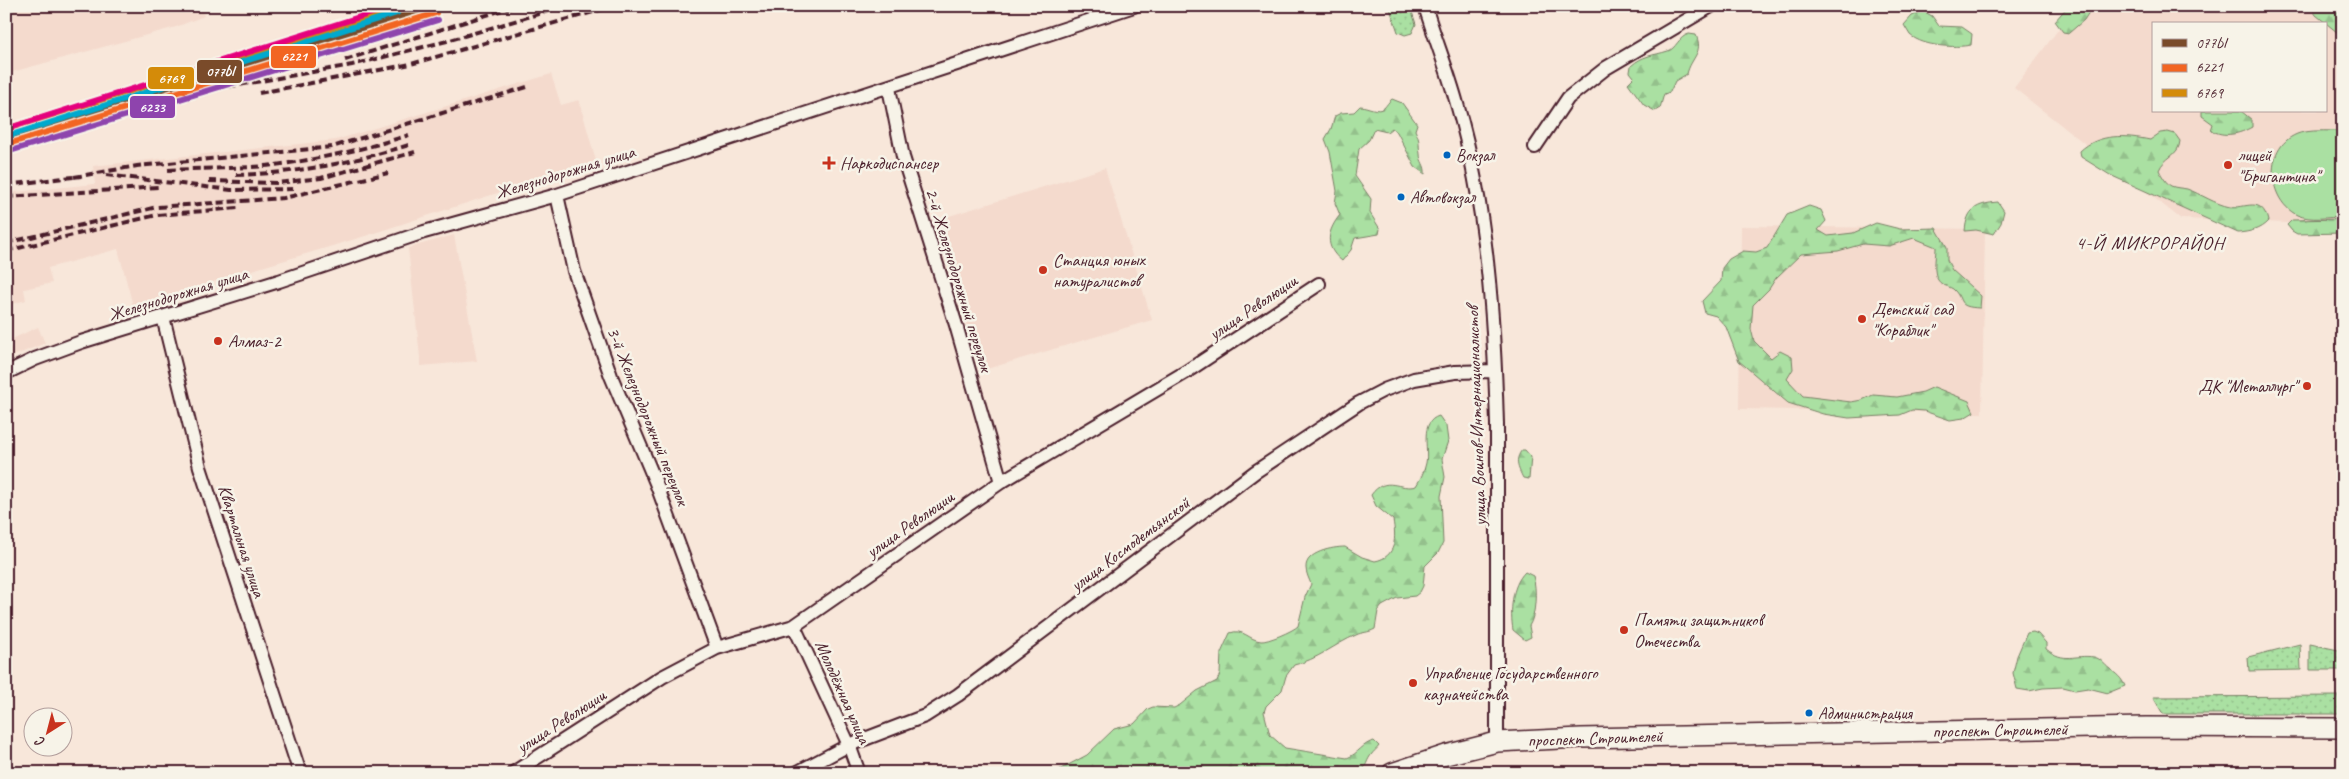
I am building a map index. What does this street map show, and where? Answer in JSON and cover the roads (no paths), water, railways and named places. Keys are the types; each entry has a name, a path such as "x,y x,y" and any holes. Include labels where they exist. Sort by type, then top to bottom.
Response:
{"street":[{"name":"Железнодорожная улица","path":"6,373 35,359 81,342 433,230 557,195 889,88 1134,6"},
{"name":"улица Воинов-Интернационалистов","path":"1425,6 1457,103 1470,160 1485,250 1496,371 1498,508 1497,742"},
{"path":"1534,147 1568,98 1583,86 1606,68 1711,6"},
{"name":"2-й Железнодорожный переулок","path":"889,88 903,157 956,325 1001,482"},
{"name":"3-й Железнодорожный переулок","path":"557,195 574,271 611,376 656,483 717,648"},
{"name":"улица Революции","path":"513,773 662,677 717,648 794,626 1001,482 1186,372 1320,284"},
{"name":"Квартальная улица","path":"163,317 200,467 300,773"},
{"name":"улица Космодемьянской","path":"796,773 818,759 849,745 925,716 958,695 1255,472 1359,403 1384,390 1414,379 1455,372 1496,371"},
{"name":"Молодёжная улица","path":"794,626 849,745 859,773"},
{"name":"проспект Строителей","path":"1392,773 1446,755 1497,742 1590,738 2076,728 2343,728"}],"railway":[{"path":"345,60 515,6"},
{"path":"193,93 352,65 447,41 565,6"},
{"path":"259,93 411,64 614,6"},
{"path":"74,177 137,166 332,147 527,87"},
{"path":"168,170 248,167 292,163 343,153 409,135"},
{"path":"236,175 282,172 325,166 368,157 412,144"},
{"path":"209,181 277,183 321,178 415,152"},
{"path":"6,243 157,207 284,198 388,173"},
{"path":"106,175 231,190 297,189"},
{"path":"6,185 81,176"},
{"path":"6,197 159,187"},
{"path":"6,251 157,215 238,208"}],"place":[{"name":"Вокзал","path":"1447,155"},
{"name":"Наркодиспансер","path":"829,163"},
{"name":"лицей \"Бригантина\"","path":"2228,165"},
{"name":"Автовокзал","path":"1401,197"},
{"name":"Станция юных натуралистов","path":"1043,270"},
{"name":"Детский сад \"Кораблик\"","path":"1862,319"},
{"name":"Алмаз-2","path":"218,341"},
{"name":"ДК \"Металлург\"","path":"2307,386"},
{"name":"Памяти защитников Отечества","path":"1624,630"},
{"name":"Управление Государственного казначейства","path":"1413,683"},
{"name":"Администрация","path":"1809,713"}],"district":[{"name":"4-Й МИКРОРАЙОН","path":"2150,242"}]}
